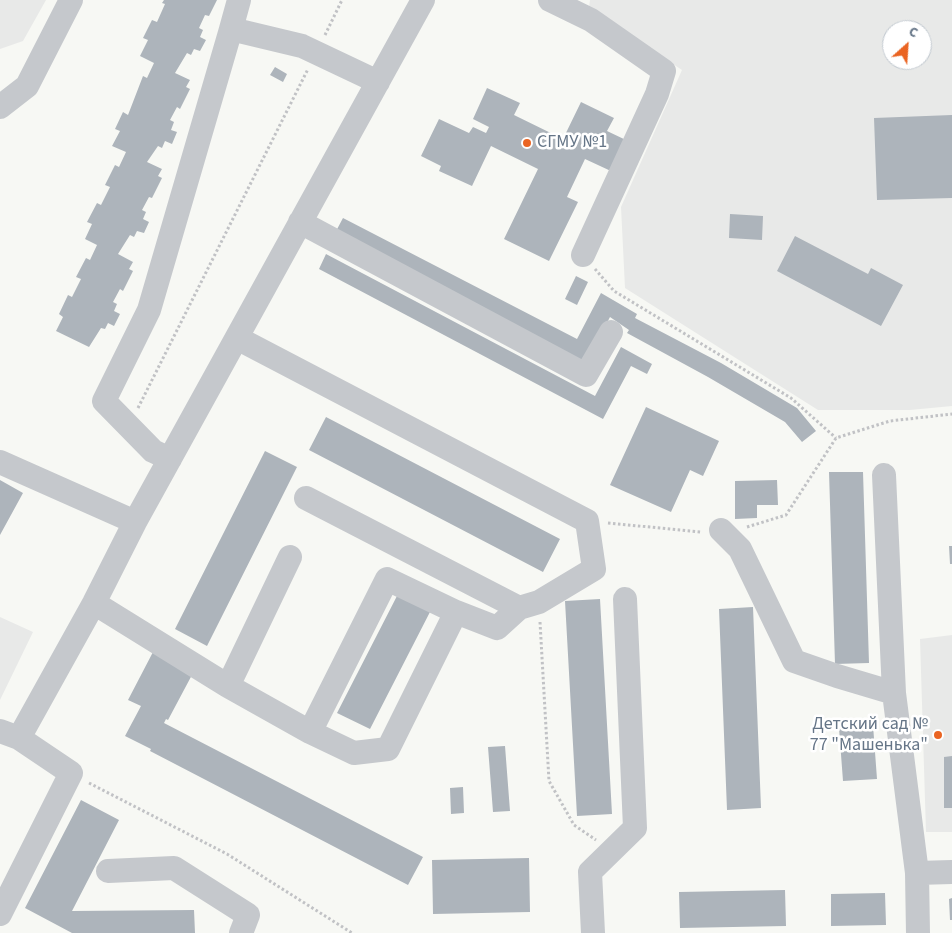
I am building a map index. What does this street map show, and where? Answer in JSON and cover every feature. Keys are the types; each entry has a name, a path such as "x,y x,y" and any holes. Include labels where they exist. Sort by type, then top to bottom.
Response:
{"street":[{"path":"0,107 27,86 71,0"},
{"path":"170,459 153,451 104,401 149,310 239,0"},
{"path":"0,914 71,773 10,735 94,603 135,522 423,0"},
{"path":"550,0 591,20 664,71 657,94 583,256"},
{"path":"231,29 302,46 378,82"},
{"path":"300,222 586,375 611,332"},
{"path":"237,338 586,521 594,569 529,605 497,628 456,612 387,579 310,732"},
{"path":"0,462 135,522"},
{"path":"884,475 894,693 917,873 918,933"},
{"path":"306,498 529,605"},
{"path":"721,530 740,549 794,660 837,676 894,693"},
{"path":"228,686 290,558"},
{"path":"593,933 590,872 635,828 626,599"},
{"path":"94,603 228,686 310,732 354,753 388,749 456,612"},
{"path":"108,871 174,868 248,914 241,933"},
{"path":"917,873 952,872"}],"path":[{"path":"129,427 342,0"},
{"path":"583,256 614,291 791,398 836,438"},
{"path":"586,521 705,532 758,525 786,515 836,438 890,421 952,414"},
{"path":"529,605 549,781 574,825 613,850"},
{"path":"71,773 227,854 352,933"}],"shaded area":[{"path":"0,0 46,0 23,41 0,49"},
{"path":"590,0 952,0 952,406 910,410 818,410 625,288 621,207 682,70 589,8"},
{"path":"0,617 33,632 0,700"},
{"name":"Детский сад № 77 \"Машенька\"","path":"952,635 952,832 926,832 920,639"}],"building":[{"path":"164,0 217,0 209,16 205,15 199,28 203,30 200,37 206,40 200,51 194,49 191,55 187,53 175,73 190,80 186,87 190,89 180,109 177,107 170,120 174,122 171,130 177,132 172,144 165,141 162,148 158,146 147,162 162,169 158,176 162,178 152,198 149,197 142,210 146,212 143,219 149,222 144,233 137,231 134,237 130,235 118,254 133,262 129,269 133,271 123,291 120,289 113,302 117,304 114,311 120,314 114,326 108,323 105,329 101,328 89,347 56,331 63,317 59,314 68,295 72,297 81,279 76,277 86,258 90,260 97,245 85,239 92,224 87,222 97,203 101,205 110,187 105,185 115,165 119,167 126,152 112,146 120,131 115,129 123,112 128,115 143,76 147,78 154,63 140,56 148,40 143,38 152,20 157,22 165,4 162,3"},
{"path":"275,67 287,74 283,82 270,75"},
{"name":"СГМУ №1","path":"487,88 520,103 514,115 563,139 581,102 614,118 607,131 628,141 613,172 585,159 567,197 578,202 549,261 504,239 538,169 491,146 472,186 439,171 441,166 421,156 439,119 469,133 473,127 486,133 489,127 473,119"},
{"path":"952,115 952,198 877,200 874,118"},
{"path":"730,214 763,216 762,240 729,238"},
{"path":"343,218 577,339 601,293 637,314 635,318 721,363 797,408 816,431 802,442 785,422 627,333 629,330 610,317 586,363 335,233"},
{"path":"795,236 868,274 871,268 903,285 881,326 777,271"},
{"path":"326,254 595,396 621,347 652,364 647,374 631,366 603,419 319,269"},
{"path":"576,276 588,282 577,305 565,299"},
{"path":"646,407 719,441 703,476 690,470 671,512 610,485"},
{"path":"326,417 560,539 543,572 309,450"},
{"path":"265,451 297,467 207,646 175,629"},
{"path":"829,472 863,472 869,663 835,664"},
{"path":"0,480 23,493 0,535"},
{"path":"777,480 778,505 757,505 757,518 735,519 735,481"},
{"path":"949,546 952,546 952,564 950,564"},
{"path":"398,594 431,610 370,729 337,713"},
{"path":"600,599 612,814 577,816 565,601"},
{"path":"753,607 761,808 727,810 719,609"},
{"path":"153,652 193,673 168,720 166,719 164,723 423,857 408,885 150,751 151,749 125,736 141,706 128,700"},
{"path":"873,725 877,779 843,781 839,728"},
{"path":"505,746 510,811 493,812 488,747"},
{"path":"952,756 952,808 944,808 944,757"},
{"path":"463,787 464,813 451,814 450,788"},
{"path":"81,800 119,820 72,911 194,910 195,933 72,933 25,908"},
{"path":"529,858 530,912 433,914 432,860"},
{"path":"785,890 786,926 680,928 679,892"},
{"path":"885,893 886,925 831,926 831,894"},
{"path":"952,898 952,920 950,920 949,899"}],"place":[{"name":"СГМУ №1","path":"527,143"},
{"name":"Детский сад № 77 \"Машенька\"","path":"938,735"}]}
